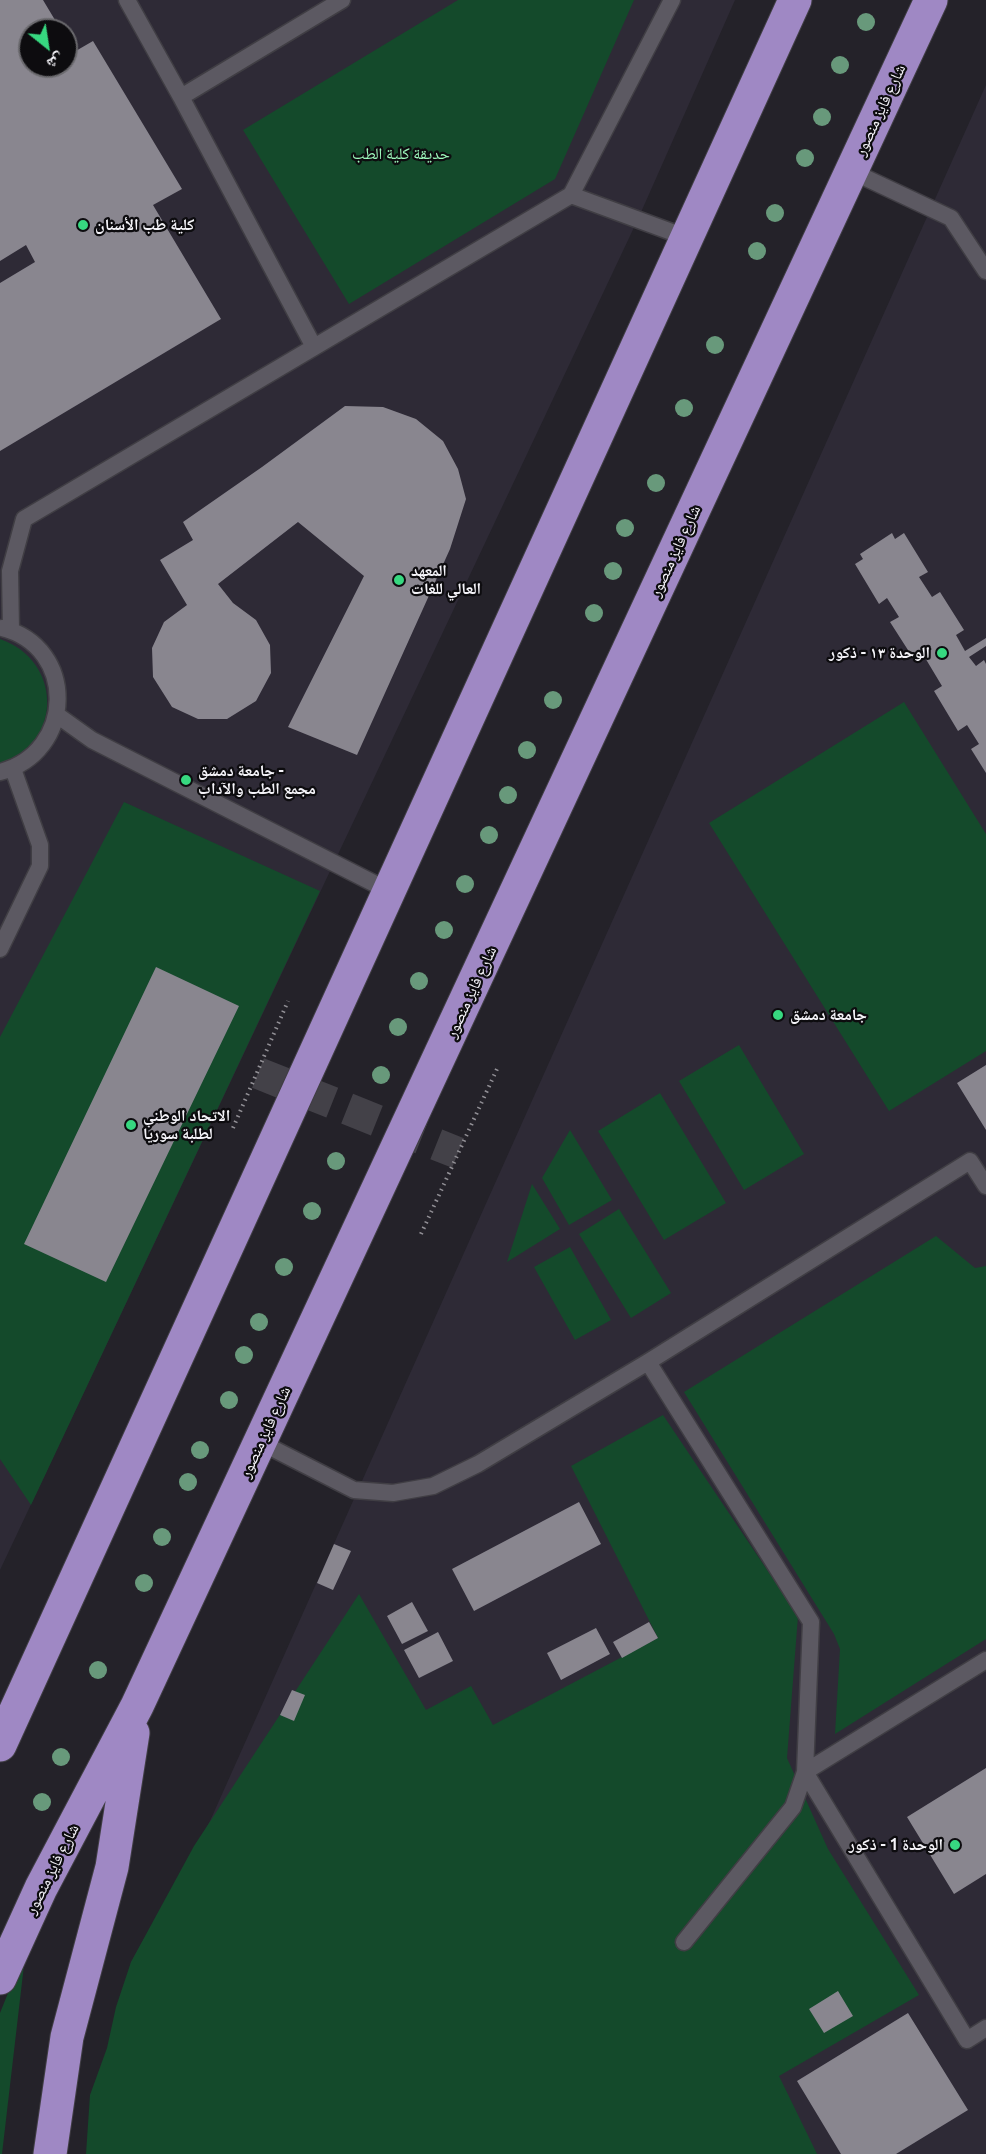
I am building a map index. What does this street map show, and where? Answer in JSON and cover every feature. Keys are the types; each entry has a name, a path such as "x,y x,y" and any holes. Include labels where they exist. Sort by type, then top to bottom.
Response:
{"highway":[{"path":"0,1745 795,1"},
{"name":"شارع فايز منصور","path":"0,1978 41,1888 137,1706 851,171 932,3"},
{"path":"0,1715 28,1684"},
{"path":"50,2154 67,2037 112,1867 137,1706"}],"lane":[{"path":"127,0 314,347"},
{"path":"181,97 342,0"},
{"path":"0,949 40,866 40,844 6,771 34,756 49,737 57,715 58,689 50,664 34,644 6,629 10,570 24,519 571,195 672,0"},
{"path":"851,171 951,218 986,271"},
{"path":"571,195 688,238"},
{"path":"57,715 92,740 389,891"},
{"path":"260,1442 354,1490 393,1493 433,1486 478,1464 648,1362 969,1161 986,1186"},
{"path":"648,1362 811,1622 805,1772 793,1807 684,1942"},
{"path":"805,1772 986,1660"},
{"path":"805,1772 967,2040 986,2028"}],"path":[{"path":"233,1128 288,1001"},
{"path":"421,1234 497,1069"}],"shaded area":[{"name":"جامعة دمشق - مجمع الطب والآداب","path":"0,0 735,0 638,219 0,1570"},
{"name":"جامعة دمشق","path":"986,85 986,2154 86,2154 131,1962 210,1821"}],"green space":[{"name":"حديقة كلية الطب","path":"458,0 634,0 555,179 349,304 243,130"},
{"path":"0,639 20,650 35,665 44,682 47,702 44,721 36,739 21,753 0,763"},
{"path":"904,702 986,834 986,1051 889,1111 709,823"},
{"path":"124,802 320,891 31,1505 0,1459 0,1037"},
{"path":"739,1045 804,1154 744,1190 679,1081"},
{"path":"660,1093 726,1203 664,1240 598,1131"},
{"path":"570,1130 612,1200 569,1225 542,1178"},
{"path":"532,1184 560,1229 507,1262"},
{"path":"619,1209 671,1293 631,1318 579,1234"},
{"path":"936,1236 975,1268 986,1266 986,1639 835,1734 840,1649 834,1634 684,1392"},
{"path":"570,1247 611,1320 575,1340 534,1267"},
{"path":"663,1415 798,1616 787,1758 828,1849 919,1995 779,2076 817,2154 86,2154 90,2095 107,2048 116,2007 131,1962 194,1846 359,1594 426,1710 471,1686 493,1725 658,1638 571,1466"},
{"path":"26,1948 2,2154 0,2154 0,2013"}],"building":[{"name":"كلية طب الأسنان","path":"0,0 43,0 54,18 18,18 18,78 78,78 78,50 93,41 182,189 153,205 221,319 0,451 0,283 35,262 26,245 0,261"},
{"name":"المعهد العالي للغات","path":"345,406 383,407 416,419 443,441 458,469 466,499 450,549 357,755 288,727 364,576 298,522 218,584 233,603 256,620 270,645 271,673 256,701 227,719 198,719 172,707 153,677 152,648 164,622 187,605 160,560 193,540 183,522"},
{"name":"الوحدة ١٣ - ذكور","path":"892,533 895,539 904,533 928,572 919,577 932,597 940,592 964,630 956,635 965,651 986,638 986,646 969,657 976,666 984,660 986,664 986,773 971,749 979,744 967,725 958,731 934,691 942,686 924,656 915,661 890,622 899,617 887,598 879,604 855,564 863,559 860,554"},
{"name":"الاتحاد الوطني لطلبة سوريا","path":"156,967 239,1006 106,1282 24,1244"},
{"path":"986,1065 986,1130 957,1083"},
{"path":"579,1502 601,1544 474,1611 452,1569"},
{"path":"334,1544 351,1551 333,1590 317,1583"},
{"path":"412,1602 428,1631 402,1644 387,1616"},
{"path":"649,1622 658,1638 622,1658 613,1642"},
{"path":"596,1628 610,1654 561,1680 547,1653"},
{"path":"438,1632 453,1661 419,1678 404,1650"},
{"path":"292,1690 305,1695 294,1721 280,1715"},
{"name":"الوحدة 1 - ذكور","path":"986,1768 986,1874 954,1894 907,1817"},
{"path":"838,1991 853,2016 824,2033 809,2009"},
{"path":"908,2013 968,2110 896,2154 841,2154 797,2081"}],"tunnel":[{"path":"258,1073 458,1153"}],"place":[{"name":"كلية طب الأسنان","path":"83,225"},
{"name":"المعهد العالي للغات","path":"399,580"},
{"name":"الوحدة ١٣ - ذكور","path":"942,653"},
{"name":"جامعة دمشق - مجمع الطب والآداب","path":"186,780"},
{"name":"جامعة دمشق","path":"778,1015"},
{"name":"الاتحاد الوطني لطلبة سوريا","path":"131,1125"},
{"name":"الوحدة 1 - ذكور","path":"955,1845"}]}
